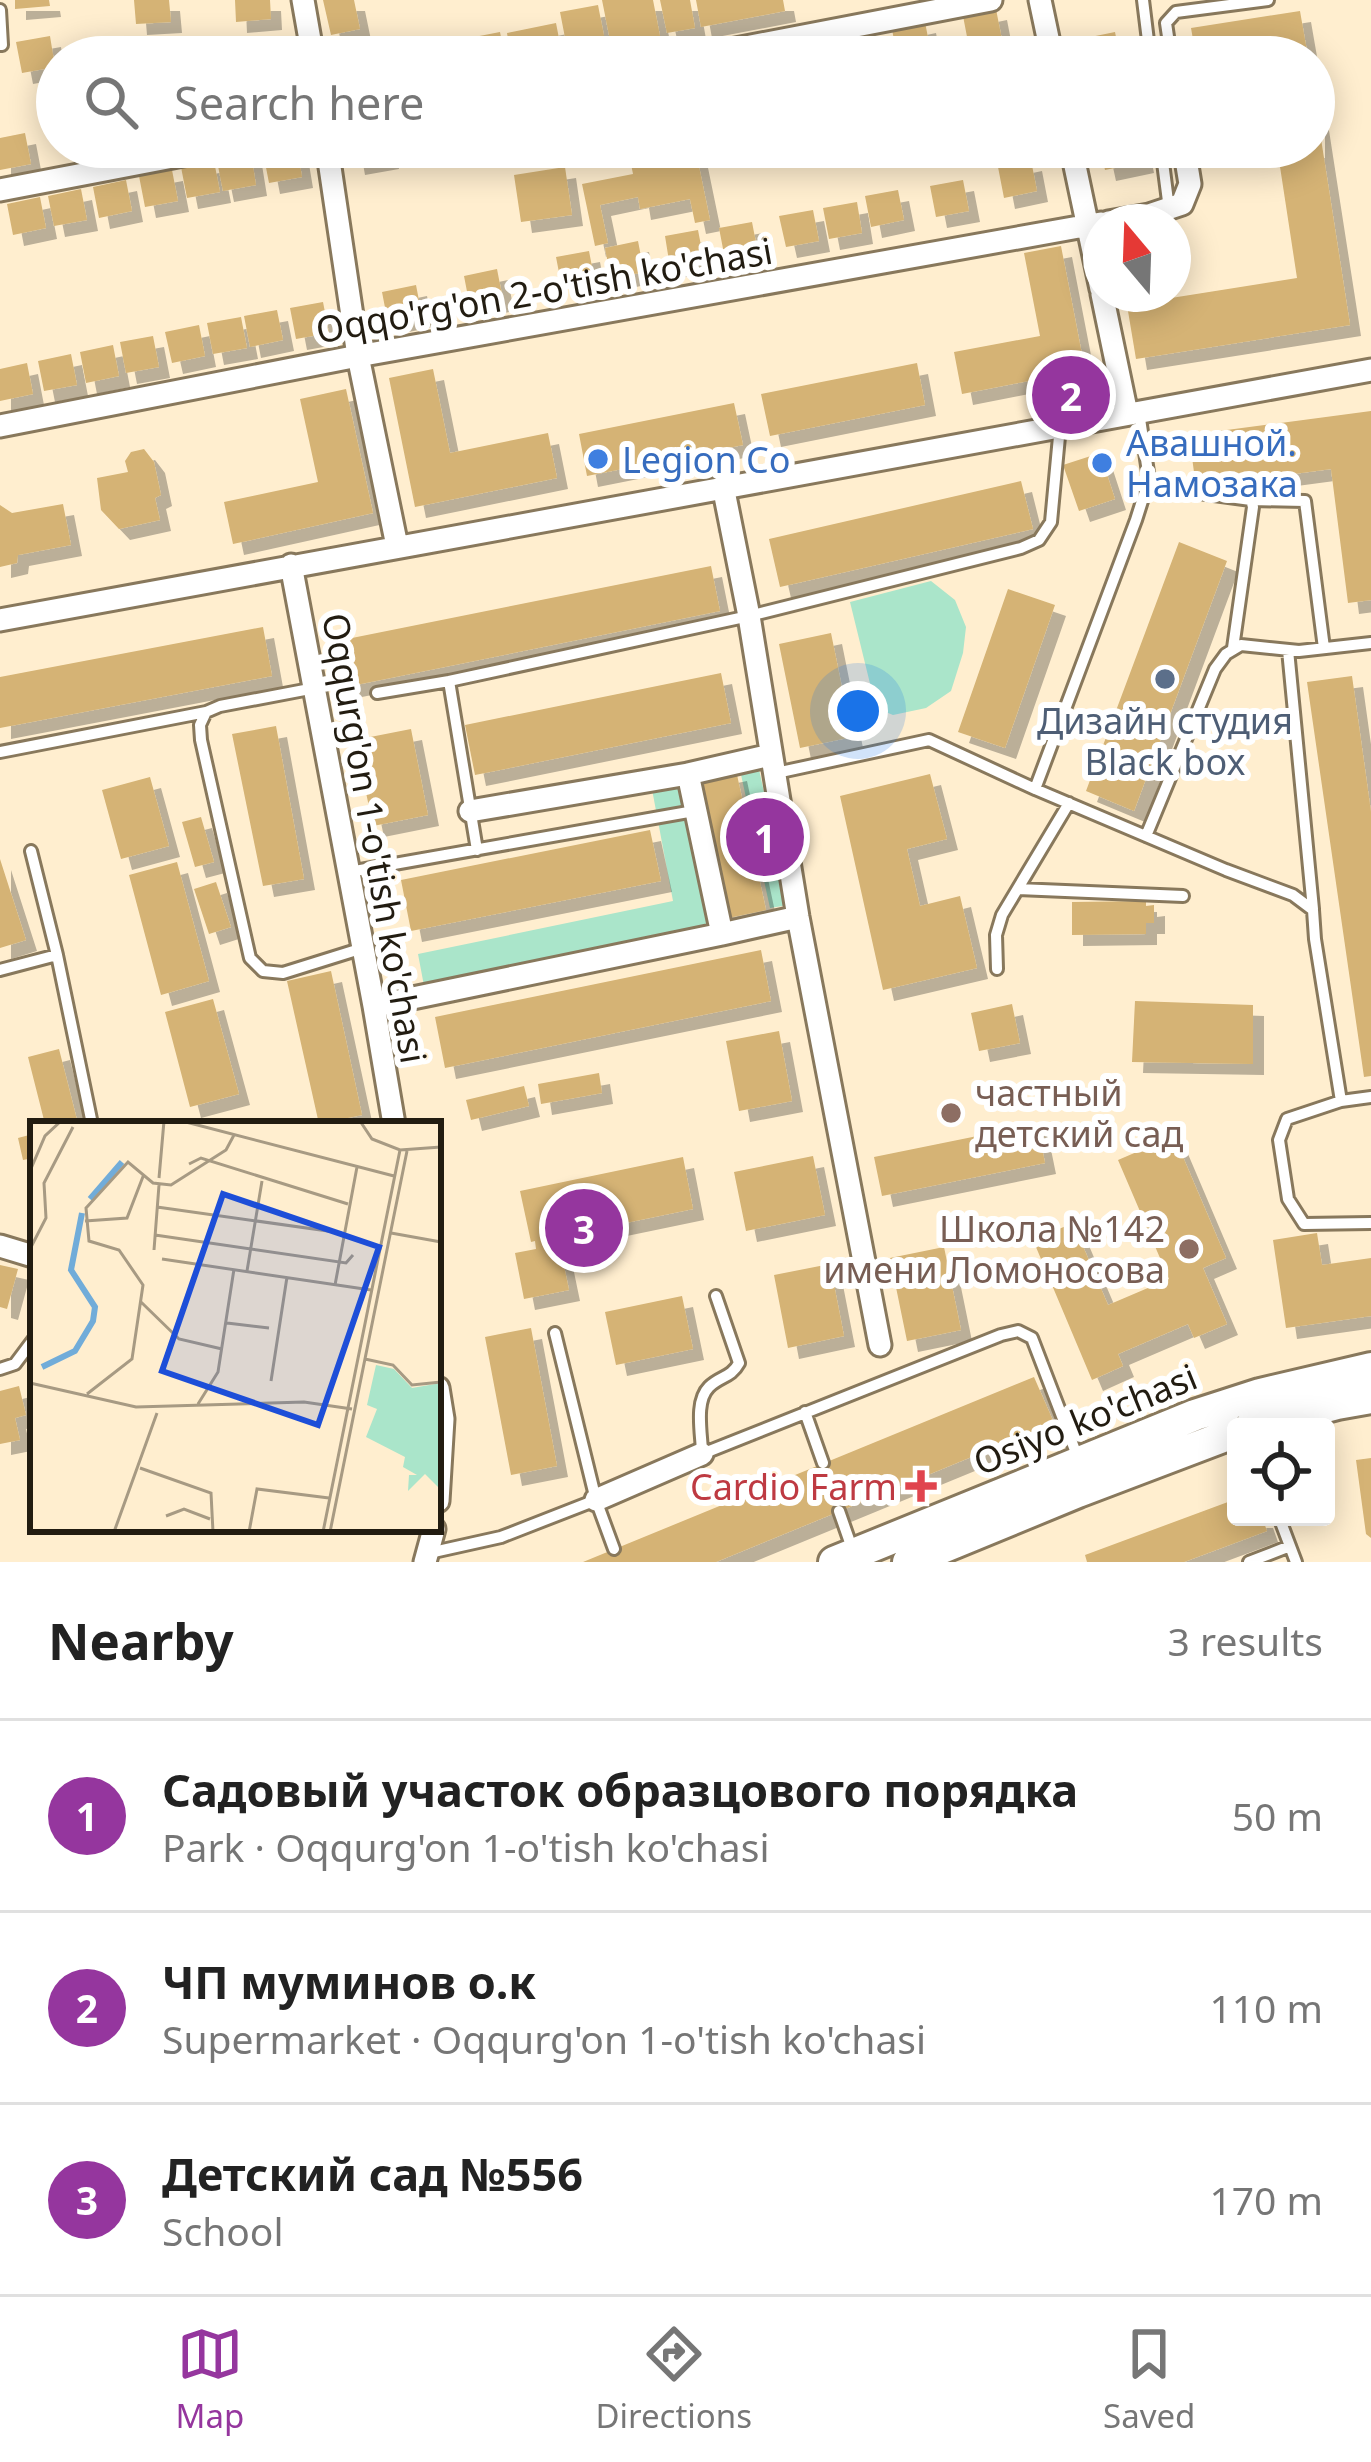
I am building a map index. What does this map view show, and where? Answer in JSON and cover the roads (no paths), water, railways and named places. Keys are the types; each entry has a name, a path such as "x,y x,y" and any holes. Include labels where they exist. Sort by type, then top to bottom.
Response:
{"main road":[{"name":"Osiyo ko'chasi","path":"845,1558 1238,1401 1371,1368"},
{"path":"1282,1418 1371,1398"},
{"name":"Osiyo ko'chasi","path":"908,1562 1227,1435"}],"street":[{"path":"303,0 309,36"},
{"path":"803,36 991,0"},
{"path":"1040,0 1048,36"},
{"path":"0,190 115,168"},
{"path":"331,168 358,356 397,546"},
{"path":"1079,168 1092,204"},
{"path":"1182,204 1190,184 1187,168"},
{"name":"Oqqo'rg'on 2-o'tish ko'chasi","path":"0,426 358,356 1083,227"},
{"path":"1106,312 1133,413"},
{"path":"0,620 1371,370"},
{"path":"723,486 880,1345"},
{"name":"Oqqurg'on 1-o'tish ko'chasi","path":"291,565 393,1121"},
{"path":"470,811 772,764"},
{"path":"688,774 722,934"},
{"path":"374,1006 799,917"},
{"path":"0,1246 30,1255"},
{"path":"596,1500 702,1454"}],"lane":[{"path":"1143,0 1147,36"},
{"path":"1168,36 1166,23 1176,12 1268,0"},
{"path":"0,10 0,45"},
{"path":"1163,168 1167,204"},
{"path":"1035,789 1147,486 1133,413"},
{"path":"377,693 749,616 999,555 1039,540 1051,522 1060,426"},
{"path":"1147,486 1251,500 1305,501 1324,648"},
{"path":"1233,648 1251,500"},
{"path":"1146,836 1215,669 1233,648 1288,650 1371,643"},
{"path":"1288,650 1315,939 1341,1101"},
{"path":"449,681 477,850"},
{"path":"0,752 314,688"},
{"path":"206,712 200,725 201,740 250,958 263,971 283,973 363,948"},
{"path":"772,764 929,740 1293,895 1313,910"},
{"path":"997,969 996,935 1002,915 1069,803"},
{"path":"349,872 696,811"},
{"path":"31,850 91,1121"},
{"path":"1018,889 1183,896"},
{"path":"0,970 57,956"},
{"path":"1371,1096 1287,1119 1279,1140 1288,1199 1304,1224 1371,1222"},
{"path":"716,1296 739,1363 734,1374 709,1387 701,1402 702,1454 1018,1331 1032,1338 1079,1462"},
{"path":"555,1333 596,1500 614,1549"},
{"path":"0,1369 15,1364 30,1344"},
{"path":"805,1412 823,1463"},
{"path":"427,1558 501,1537 596,1500"},
{"path":"839,1511 845,1558"},
{"path":"1282,1526 1296,1562"},
{"path":"1249,1562 1290,1546"}],"place":[{"name":"ЧП муминов о.к","path":"1071,395"},
{"name":"Legion Co","path":"598,459"},
{"name":"Авашной. Намозака","path":"1102,463"},
{"name":"Дизайн студия Black box","path":"1165,679"},
{"name":"Садовый участок образцового порядка","path":"765,837"},
{"name":"частный детский сад","path":"951,1113"},
{"name":"Детский сад №556","path":"584,1228"},
{"name":"Школа №142 имени Ломоносова","path":"1189,1249"},
{"name":"Cardio Farm","path":"921,1486"}]}
